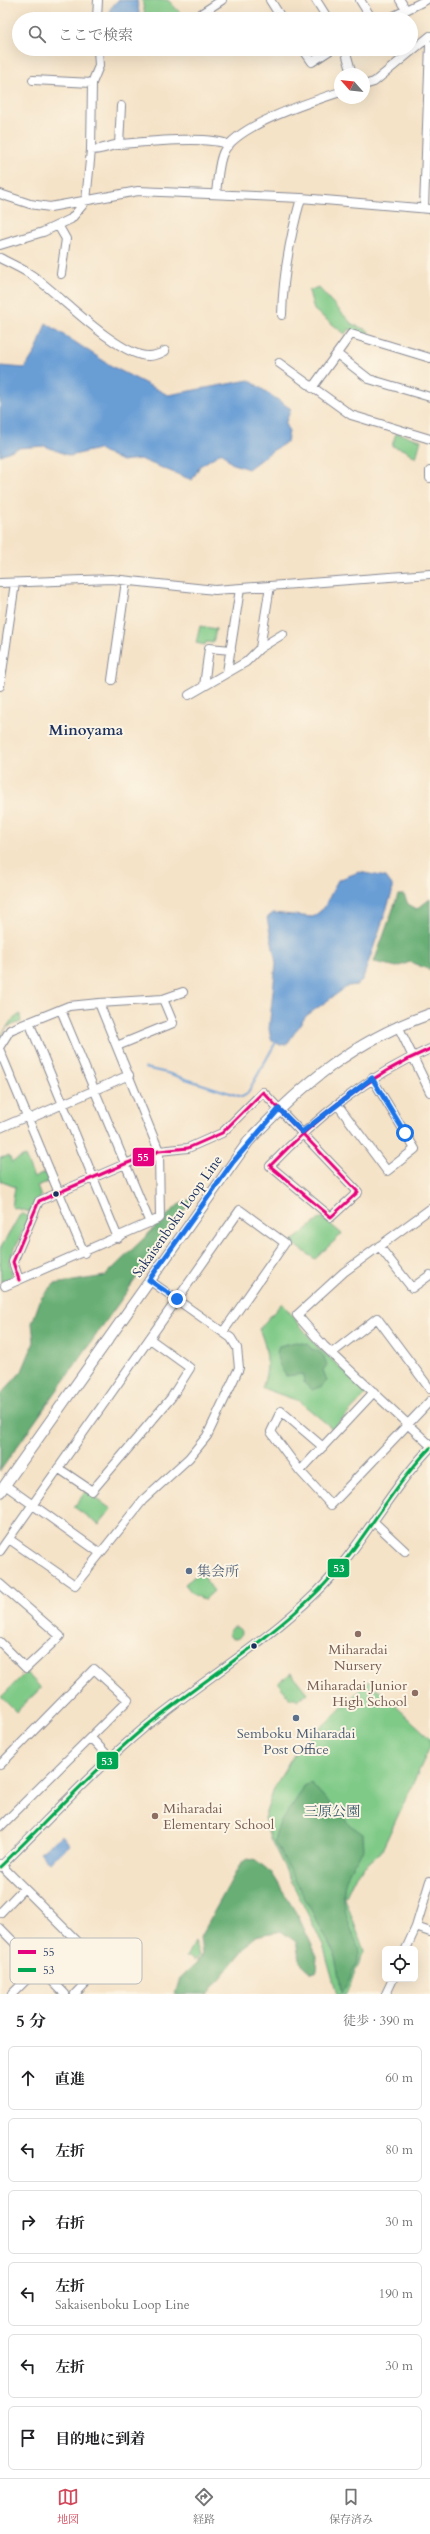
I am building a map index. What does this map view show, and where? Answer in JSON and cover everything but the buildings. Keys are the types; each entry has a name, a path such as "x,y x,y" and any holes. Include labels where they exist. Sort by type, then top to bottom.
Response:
{"main road":[{"name":"Sakaisenboku Loop Line","path":"2,1489 233,1162 279,1109 314,1077 336,1061 398,1026 430,1014"}],"street":[{"path":"97,12 98,0"},
{"path":"204,12 222,0"},
{"path":"270,0 278,12"},
{"path":"316,0 324,12"},
{"path":"360,0 368,12"},
{"path":"400,0 406,10"},
{"path":"402,12 426,0"},
{"path":"418,46 430,36"},
{"path":"0,194 30,204 50,207 138,191 216,193 301,198 427,208 430,45"},
{"path":"0,245 13,243 58,225 71,218 86,201 91,150 92,83 99,66 98,56"},
{"path":"308,56 312,62 321,56"},
{"path":"347,56 350,68"},
{"path":"370,83 374,82 406,56"},
{"path":"33,80 92,83"},
{"path":"216,193 221,159 236,136 310,101 334,94"},
{"path":"119,144 122,106"},
{"path":"91,150 103,150 119,144 189,141 223,142 229,145"},
{"path":"282,315 283,283 289,241 301,198"},
{"path":"58,225 66,239 61,274"},
{"path":"0,258 32,275 114,341 135,353 148,356 159,355 166,351"},
{"path":"312,388 351,334 430,358"},
{"path":"337,354 369,379 430,397"},
{"path":"279,363 351,415 430,439"},
{"path":"430,471 430,478"},
{"path":"0,583 77,579 126,581 215,590 430,574"},
{"path":"112,680 126,581"},
{"path":"0,686 15,583"},
{"path":"260,648 270,586"},
{"path":"227,672 240,589"},
{"path":"188,695 246,662 260,648 283,634"},
{"path":"204,686 209,648 231,650"},
{"path":"0,1046 10,1030 69,1006 163,999 184,992"},
{"path":"117,1046 173,1023 163,999"},
{"path":"5,1286 84,1253 160,1218 159,1151 100,1004"},
{"path":"61,1010 150,1223"},
{"path":"29,1022 118,1238"},
{"path":"398,1026 412,1058 430,1092"},
{"path":"19,1280 13,1262 38,1202 94,1177 159,1151 188,1148 222,1133 263,1092 302,1132 358,1192 331,1217 270,1166 302,1132 336,1104 372,1078 430,1049"},
{"path":"0,1051 84,1253"},
{"path":"0,1128 95,1091 129,1075"},
{"path":"336,1104 387,1171 415,1150 372,1078"},
{"path":"0,1551 150,1340 240,1210 285,1243 223,1332"},
{"path":"430,1210 344,1272 297,1315 332,1353 430,1445"},
{"path":"379,1246 412,1288 430,1275"},
{"path":"9,1539 75,1586 143,1500 189,1458 213,1427 239,1368 237,1348 231,1338 149,1280"},
{"path":"332,1353 377,1318 430,1389"},
{"path":"58,1468 92,1491 171,1398 190,1368 150,1340"},
{"path":"300,1471 374,1392"},
{"path":"323,1447 281,1411 271,1432 300,1471 331,1505 407,1423 430,1401"},
{"path":"74,1938 1,1865 110,1758 165,1712 305,1603 346,1560 409,1471 430,1448"},
{"path":"2,1489 32,1505 100,1554"},
{"path":"373,1521 405,1551"},
{"path":"0,1584 60,1636 26,1668 0,1642"},
{"path":"0,1765 94,1669 128,1700 0,1827"},
{"path":"91,1738 110,1758"},
{"path":"407,1946 416,1926 430,1881"},
{"path":"0,1913 24,1888"},
{"path":"416,1926 430,1932"},
{"path":"0,1928 10,1938"},
{"path":"386,1994 392,1982"},
{"path":"12,1994 22,1984"},
{"path":"55,1984 65,1994"},
{"path":"75,1994 85,1984"}],"green space":[{"path":"142,0 168,0 179,12 145,12"},
{"path":"318,287 352,324 369,331 368,335 349,329 345,334 314,310 309,291"},
{"path":"396,433 421,440 416,458 405,450 392,446"},
{"path":"200,626 216,629 213,643 206,642 205,645 196,643"},
{"path":"398,895 404,895 408,904 417,909 430,899 430,970 410,962 397,967 374,962"},
{"path":"20,1014 21,1022 7,1027 0,1037 11,1021"},
{"path":"9,1156 12,1162 25,1156 34,1178 46,1172 50,1181 37,1186 41,1197 30,1212 12,1207 15,1187 0,1181 0,1158"},
{"path":"193,1198 0,1471 0,1395 22,1371 34,1342 32,1323 41,1298 54,1284 105,1276 178,1205"},
{"path":"21,1213 29,1217 9,1261 12,1275 10,1279 1,1282 0,1249"},
{"path":"322,1217 342,1234 315,1259 291,1242"},
{"path":"282,1303 316,1345 365,1390 365,1396 333,1429 299,1401 262,1388 265,1380 267,1358 259,1329"},
{"path":"296,1342 308,1344 311,1349 320,1352 324,1357 327,1366 323,1370 327,1381 322,1386 312,1390 304,1383 303,1374 286,1376 277,1358 279,1346"},
{"path":"86,1491 111,1509 99,1525 74,1507"},
{"path":"200,1572 214,1591 205,1599 196,1596 185,1584"},
{"path":"237,1627 240,1628 240,1638 233,1639 230,1638 229,1631 230,1628"},
{"path":"26,1672 41,1688 16,1712 1,1697"},
{"path":"291,1673 307,1693 297,1700 294,1697 291,1700 278,1683"},
{"name":"三原公園","path":"369,1681 430,1738 430,1747 381,1852 357,1873 345,1898 364,1951 346,1994 337,1994 323,1945 270,1838 264,1818 275,1786 295,1753"},
{"path":"311,1783 350,1825 363,1834 364,1850 351,1869 344,1887 347,1917 359,1952 352,1973 342,1992 334,1953 274,1841 282,1819 304,1786"},
{"path":"247,1859 257,1861 272,1873 298,1916 317,1956 316,1971 312,1973 300,1962 296,1942 281,1931 255,1936 208,1994 175,1994 180,1978 196,1963 202,1954 200,1937 241,1863"},
{"path":"194,1942 199,1956 194,1961 189,1957 186,1957"}],"water":[{"path":"118,0 137,0 139,12 110,12 110,9"},
{"path":"46,323 113,367 168,395 249,380 291,409 285,424 289,432 287,442 248,469 231,463 222,452 200,466 192,480 140,459 122,461 98,449 70,456 45,446 18,448 0,455 0,366 25,368 37,349"},
{"path":"359,872 386,877 392,885 392,893 362,981 357,985 348,986 306,1016 287,1044 280,1045 271,1039 269,1029 276,963 267,918 273,913 313,917 324,908 338,880"},
{"path":"62,1835 70,1845 49,1863 40,1852"}],"waterway":[{"path":"145,1068 167,1073 242,1097 247,1094 276,1042"}],"transit line":[{"name":"55","path":"19,1280 13,1262 39,1201 159,1151 188,1148 222,1133 263,1092 358,1192 331,1217 270,1166 288,1148 306,1131 344,1099 385,1072 430,1049"},
{"name":"53","path":"0,1867 125,1744 165,1711 275,1629 316,1593 346,1559 400,1484 430,1448"}],"place":[{"name":"集会所","path":"189,1571"},
{"name":"Miharadai Nursery","path":"358,1634"},
{"name":"Miharadai Junior High School","path":"415,1693"},
{"name":"Semboku Miharadai Post Office","path":"296,1718"},
{"name":"Miharadai Elementary School","path":"155,1816"}],"district":[{"name":"Minoyama","path":"86,730"}],"route":[{"path":"177,1299 149,1280 248,1142 279,1109 302,1132 336,1104 372,1078 405,1133"}]}
